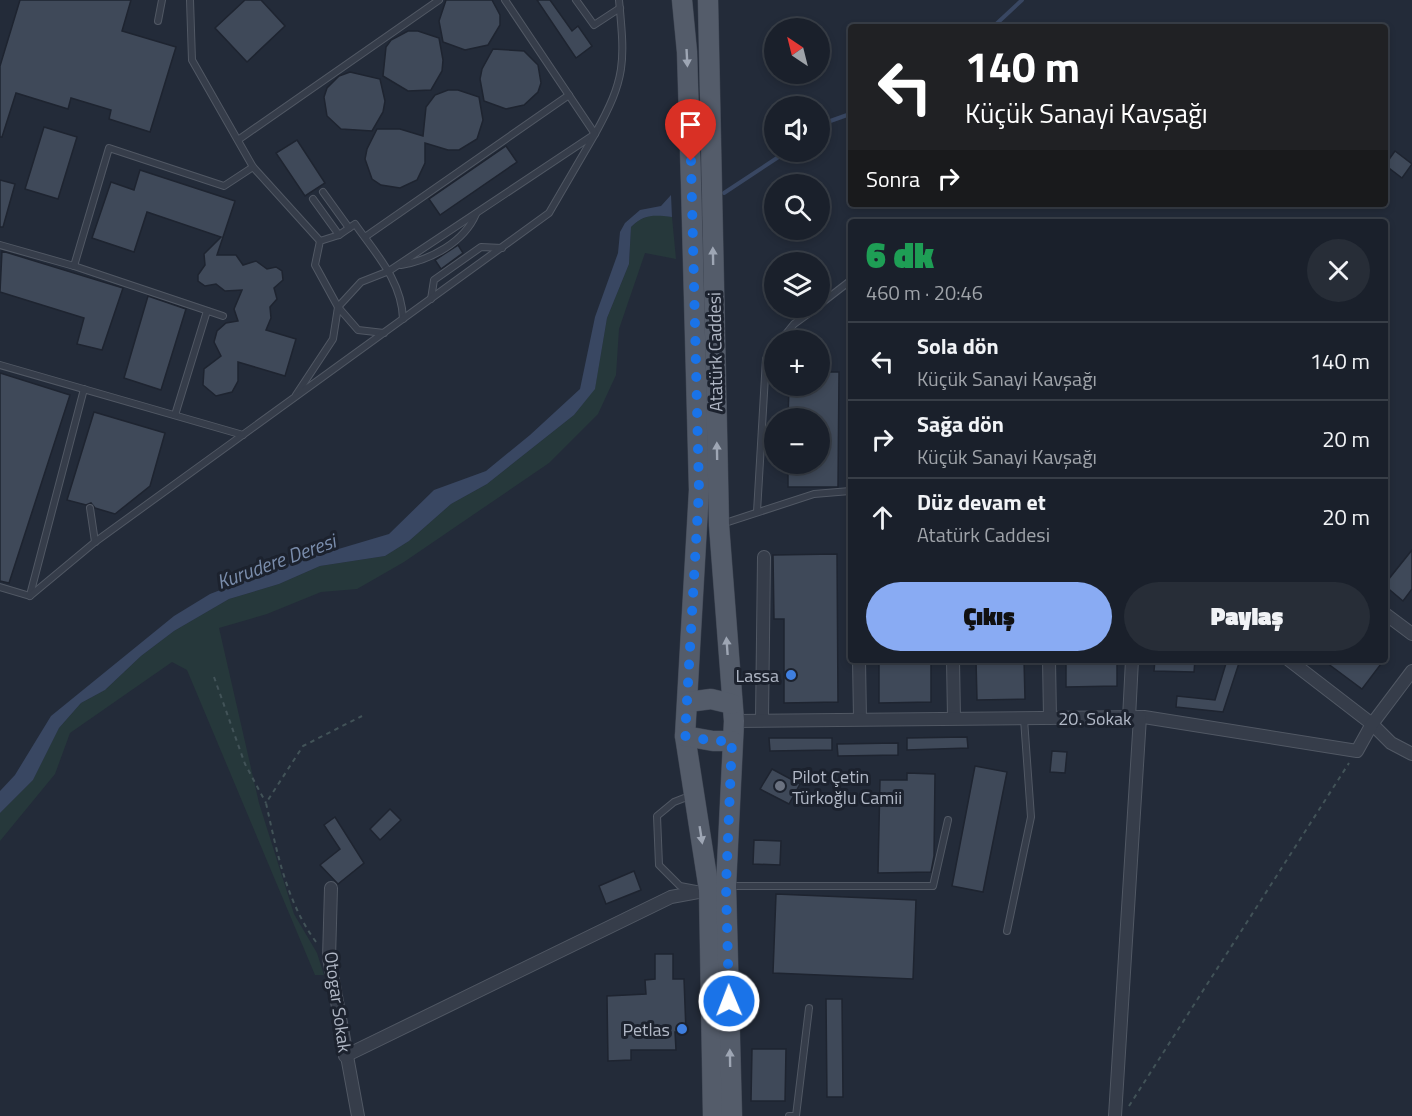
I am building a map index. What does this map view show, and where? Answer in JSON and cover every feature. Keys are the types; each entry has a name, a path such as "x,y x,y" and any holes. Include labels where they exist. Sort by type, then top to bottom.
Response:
{"main road":[{"name":"Atatürk Caddesi","path":"682,0 691,183 699,490 685,736"},
{"name":"Atatürk Caddesi","path":"708,0 719,525 733,712 732,741"},
{"path":"688,702 711,699 733,712"},
{"path":"713,1116 718,888 732,741 713,741 685,736 694,794 718,888 732,1116"}],"street":[{"path":"762,719 764,557"},
{"path":"1388,616 1412,634"},
{"path":"860,663 860,719"},
{"path":"953,663 954,718"},
{"path":"1049,663 1050,718"},
{"path":"1115,1116 1135,717 1132,663"},
{"path":"1293,663 1372,723 1391,743 1412,754"},
{"path":"1357,751 1372,723 1412,671"},
{"name":"20. Sokak","path":"733,712 762,719 1135,717 1357,751"},
{"name":"Otogar Sokak","path":"331,888 328,958 358,1116"},
{"path":"345,1056 672,897 718,888"}],"lane":[{"path":"158,21 162,0"},
{"path":"190,0 192,60 253,166 320,241"},
{"path":"238,140 439,0"},
{"path":"505,0 595,134"},
{"path":"576,0 594,25 620,8"},
{"path":"30,596 95,542 549,213 614,99 622,73 624,42 617,0"},
{"path":"364,237 569,96"},
{"path":"294,398 333,339 338,307 361,282 389,272 595,134"},
{"path":"74,266 109,148 224,186 253,166"},
{"path":"323,192 349,228"},
{"path":"313,199 339,235"},
{"path":"398,265 424,261 469,230 476,213"},
{"path":"320,241 339,235 355,224 389,272 403,299 403,319"},
{"path":"320,241 315,266 338,307 358,330 384,333"},
{"path":"0,244 74,266 222,316"},
{"path":"431,299 434,280 481,247 502,248"},
{"path":"830,296 848,283"},
{"path":"175,416 207,311"},
{"path":"789,330 802,318"},
{"path":"0,365 243,435"},
{"path":"30,596 84,389"},
{"path":"757,512 764,393"},
{"path":"719,525 814,494 848,491"},
{"path":"90,508 95,542"},
{"path":"0,587 30,596"},
{"path":"1006,931 1031,817 1024,718"},
{"path":"694,794 674,802 657,816 659,865 680,886 718,888 933,886 948,820"},
{"path":"789,1116 796,1116 808,1008"}],"path":[{"path":"214,676 245,764 266,803 281,868 301,921 328,958"},
{"path":"266,803 303,746 362,716"},
{"path":"1128,1106 1357,751"}],"shaded area":[{"path":"654,214 672,217 676,259 645,253 619,329 616,375 598,414 549,463 404,562 357,589 321,592 267,614 219,628 259,803 294,914 317,953 324,975 315,975 187,670 172,662 70,733 55,774 0,841 0,813 33,780 59,728 81,703 105,690 141,656 174,631 229,599 279,584 320,566 385,556 409,541 451,504 487,484 574,415 595,388 607,318 629,264 631,227 639,220"}],"water":[{"path":"671,195 672,217 650,216 631,227 629,264 607,318 595,389 574,415 487,484 451,504 409,541 385,556 320,566 279,584 229,599 174,631 141,656 105,690 81,703 59,728 33,780 0,813 0,791 15,775 51,716 174,616 210,594 288,564 389,534 434,490 486,471 580,389 595,317 618,253 620,232 625,223 640,210 661,206"}],"building":[{"path":"20,0 131,0 122,31 176,47 150,132 109,119 111,110 71,98 68,109 16,93 2,137 0,137 0,66"},
{"path":"245,0 261,0 285,26 247,62 215,28"},
{"path":"446,0 492,0 500,15 500,25 488,45 465,50 443,42 439,21"},
{"path":"537,0 550,0 572,31 578,26 592,46 576,58"},
{"path":"408,31 418,31 439,38 443,60 442,71 431,90 408,91 383,76 386,47 391,40"},
{"path":"493,49 524,51 538,65 541,83 538,92 524,105 506,109 484,101 480,79 482,69"},
{"path":"350,72 380,79 385,101 383,112 372,131 341,129 327,116 324,97 327,88 339,76"},
{"path":"448,90 458,90 479,97 483,120 477,139 459,150 448,150 425,143 425,163 417,180 400,188 381,185 372,179 365,159 367,149 377,129 400,129 423,136 426,107 435,95"},
{"path":"44,127 77,137 58,199 25,189"},
{"path":"297,140 325,183 305,196 276,153"},
{"path":"506,146 517,162 440,215 429,199"},
{"path":"1395,151 1412,164 1402,178 1388,167 1388,161"},
{"path":"140,170 235,201 217,255 236,255 243,265 256,261 267,269 276,267 282,271 283,280 274,288 277,299 270,307 271,318 266,330 296,339 285,376 238,362 238,381 232,392 216,396 203,385 204,369 221,356 214,342 217,331 226,323 238,321 234,309 242,290 225,291 216,284 205,286 198,281 198,275 205,265 204,254 221,237 147,212 134,252 92,238 111,182 134,190"},
{"path":"0,180 15,184 3,227 0,227"},
{"path":"458,245 463,253 441,269 435,260"},
{"path":"2,251 123,288 102,350 77,344 84,318 0,292"},
{"path":"148,296 186,309 161,390 124,378"},
{"path":"830,372 839,372 838,487 788,487 788,474 830,474 830,408 788,408 789,396 830,396"},
{"path":"0,373 70,395 9,583 0,581"},
{"path":"94,412 165,433 150,486 115,514 95,508 91,503 86,505 67,500"},
{"path":"1412,550 1412,589 1403,601 1388,588 1388,580"},
{"path":"837,554 838,702 784,703 784,619 774,619 773,555"},
{"path":"879,663 931,663 931,702 879,703"},
{"path":"976,663 1024,663 1025,699 977,700"},
{"path":"1066,663 1117,663 1117,686 1066,687"},
{"path":"1155,663 1195,663 1194,672 1154,671"},
{"path":"1226,663 1239,663 1223,712 1176,707 1177,696 1215,700"},
{"path":"1327,663 1382,663 1362,689"},
{"path":"967,737 968,748 907,750 907,738"},
{"path":"769,738 832,738 832,750 770,751"},
{"path":"898,743 898,755 838,756 837,744"},
{"path":"1052,751 1067,752 1065,773 1050,772"},
{"path":"975,766 1007,772 983,892 952,886"},
{"name":"Pilot Çetin Türkoğlu Camii","path":"772,769 800,784 789,804 760,789"},
{"path":"907,773 935,774 934,856 931,872 878,873 880,780 907,780"},
{"path":"390,809 401,820 380,840 370,829"},
{"path":"335,817 364,863 338,884 320,865 340,849 324,825"},
{"path":"754,840 781,841 780,865 753,864"},
{"path":"634,871 641,890 606,904 599,886"},
{"path":"776,894 916,900 913,979 773,973"},
{"path":"655,954 673,954 673,979 684,979 686,1032 675,1032 676,1050 631,1050 631,1060 608,1061 607,996 646,994 645,980 655,979"},
{"path":"826,999 842,999 843,1097 827,1097"},
{"path":"752,1049 786,1049 785,1101 751,1101"}],"waterway":[{"name":"Kurudere Deresi","path":"996,24 1022,0"},
{"name":"Kurudere Deresi","path":"830,121 848,115"},
{"name":"Kurudere Deresi","path":"724,193 771,162"}],"place":[{"name":"Lassa","path":"791,675"},
{"name":"Pilot Çetin Türkoğlu Camii","path":"780,786"},
{"name":"Petlas","path":"682,1029"}],"route":[{"path":"691,161 699,490 685,736 713,741 732,741 726,886 729,1001"}]}
